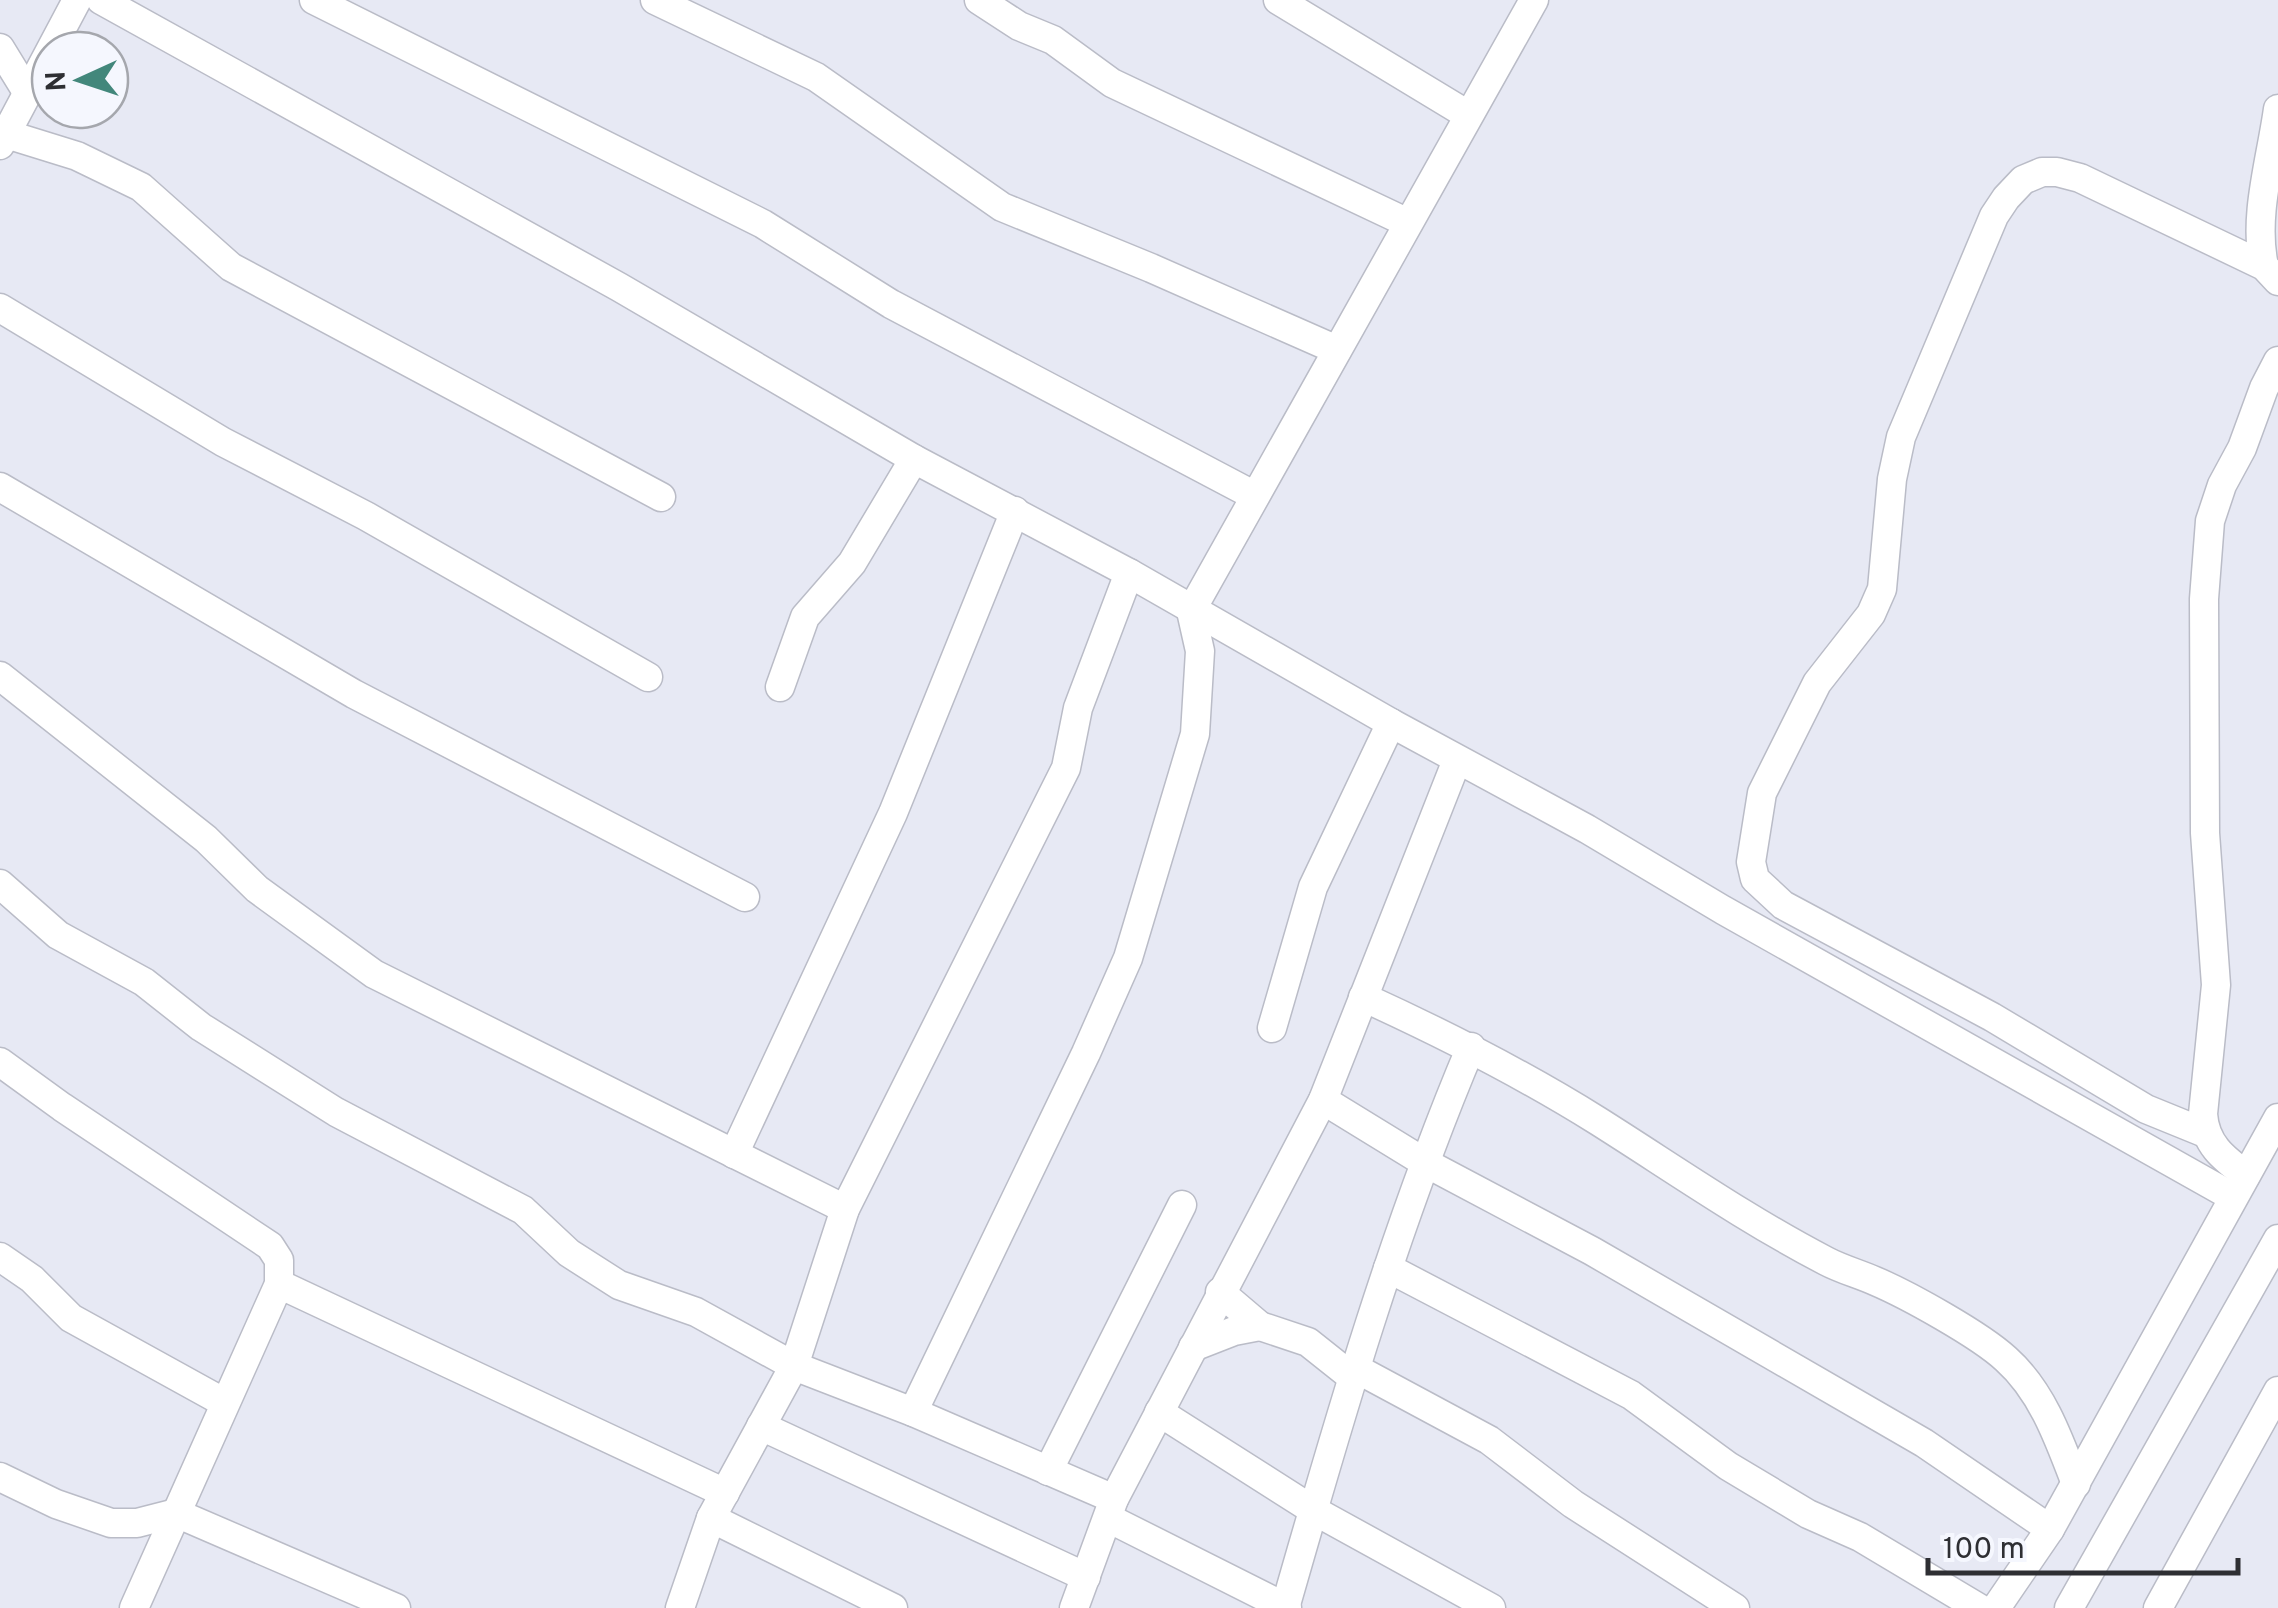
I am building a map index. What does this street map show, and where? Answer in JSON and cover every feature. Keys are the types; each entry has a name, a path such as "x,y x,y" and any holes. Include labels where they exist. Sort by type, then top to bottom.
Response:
{"street":[{"path":"77,0 3,139 77,156 141,187 231,266 660,497"},
{"path":"101,0 619,287 914,459 1129,573 1457,760 1587,828 1724,910 2239,1186"},
{"path":"314,0 763,224 891,304 1255,496"},
{"path":"655,0 816,78 1002,207 1337,350"},
{"path":"979,0 1019,26 1053,40 1112,83 1408,223"},
{"path":"1278,0 1468,115"},
{"path":"913,1412 1078,1071 1128,958 1195,734 1200,652 1191,611 1534,0"},
{"path":"0,48 27,92"},
{"path":"2271,274 2259,244 2278,109"},
{"path":"2239,1186 2204,1133 2146,1108 1992,1017 1783,905 1756,879 1751,862 1762,794 1771,772 1817,683 1871,614 1882,590 1892,479 1901,438 1994,216 2006,198 2024,180 2042,172 2080,178 2271,274"},
{"path":"0,308 223,442 366,516 648,677"},
{"path":"2204,1133 2216,985 2204,833 2204,599 2210,521 2222,485 2278,361"},
{"path":"780,687 804,617 852,563 914,459"},
{"path":"0,486 354,694 745,897"},
{"path":"734,1154 893,813 1015,511"},
{"path":"680,1608 718,1505 794,1366 845,1209 1066,768 1078,708 1129,573"},
{"path":"0,676 206,839 257,889 374,974 845,1209"},
{"path":"1272,1028 1312,887 1391,723"},
{"path":"1074,1608 1111,1509 1220,1292 1323,1100 1457,760"},
{"path":"0,884 58,935 144,982 202,1027 336,1112 523,1210 569,1253 606,1277 696,1312 794,1366 1048,1471 1286,1608 1388,1268 1424,1162 1471,1047"},
{"path":"1363,997 1471,1047 1595,1119 1708,1193 1827,1262 1877,1282 2003,1356 2021,1373 2044,1409 2076,1484"},
{"path":"0,1062 270,1246 279,1260 279,1284 134,1608"},
{"path":"1323,1100 1424,1162 1592,1251 1924,1443 2050,1530"},
{"path":"1996,1608 2050,1530 2278,1118"},
{"path":"1048,1471 1182,1205"},
{"path":"2069,1608 2278,1239"},
{"path":"0,1257 32,1279 72,1318 225,1403"},
{"path":"1388,1268 1631,1395 1765,1488 1808,1514 1860,1537 1980,1608"},
{"path":"279,1284 718,1505 893,1608"},
{"path":"1220,1292 1260,1326 1308,1342 1354,1372 1488,1440 1572,1504 1735,1608"},
{"path":"1193,1347 1234,1330 1260,1326"},
{"path":"2158,1608 2278,1391"},
{"path":"1343,1409 1400,1392"},
{"path":"1159,1412 1313,1510 1492,1608"},
{"path":"762,1426 1086,1577"},
{"path":"0,1477 70,1509 111,1522 137,1522 176,1513 396,1608"}]}
